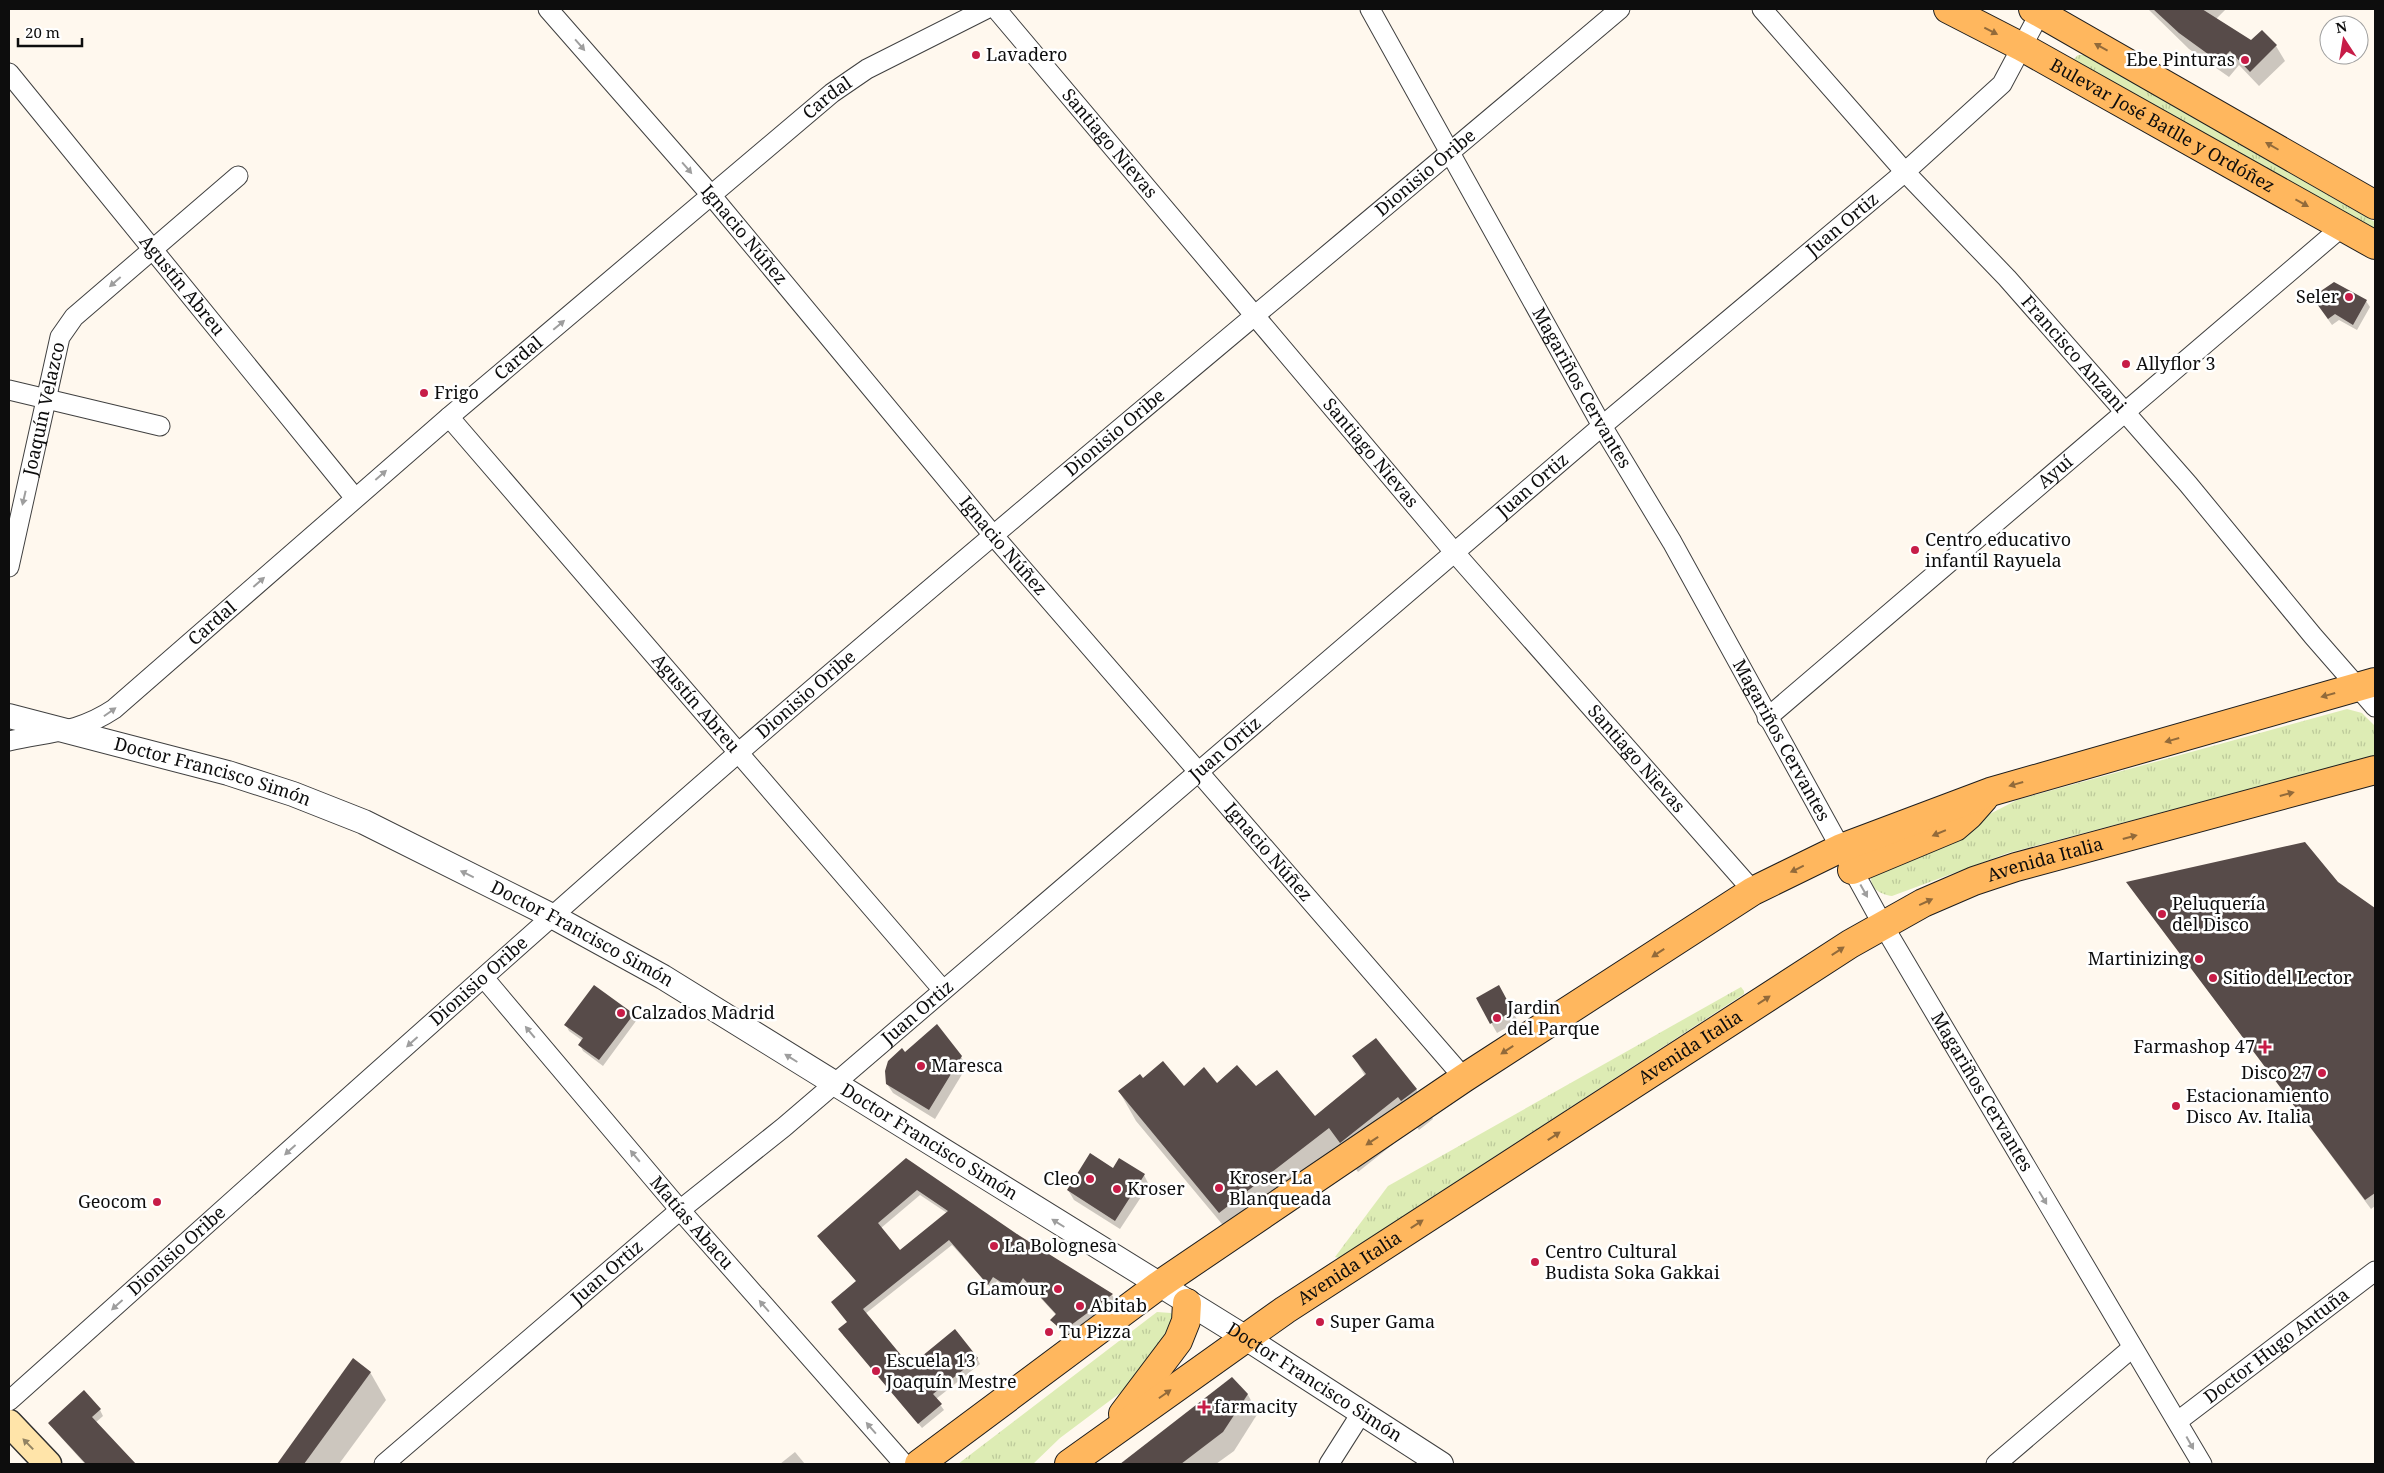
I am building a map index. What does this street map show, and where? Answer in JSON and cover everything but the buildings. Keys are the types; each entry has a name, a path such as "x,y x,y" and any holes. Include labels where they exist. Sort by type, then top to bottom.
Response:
{"main road":[{"name":"Bulevar José Batlle y Ordóñez","path":"1948,9 2022,47 2375,245"},
{"name":"Bulevar José Batlle y Ordóñez","path":"2038,10 2375,205"},
{"path":"919,1464 1159,1286 1464,1078 1753,891 1847,859 1990,792 2367,684"},
{"name":"Avenida Italia","path":"1069,1464 1285,1310 1850,944 1923,903 1974,881 2016,867 2375,770"},
{"path":"1103,1438 1178,1340 1186,1321 1187,1303"},
{"path":"9,1423 48,1464"}],"street":[{"name":"Ignacio Núñez","path":"548,9 711,196 992,535 1464,1078"},
{"name":"Cardal","path":"9,741 66,732 96,721 114,710 449,417 832,93 867,69 986,9"},
{"name":"Santiago Nievas","path":"996,9 1455,554 1753,891"},
{"name":"Magariños Cervantes","path":"1370,9 1602,426 1672,542 1767,718 1883,925 2202,1464"},
{"name":"Dionisio Oribe","path":"9,1401 552,916 739,753 992,535 1620,9"},
{"name":"Francisco Anzani","path":"1762,9 1906,172 2007,278 2367,684 2375,707"},
{"name":"Juan Ortiz","path":"384,1464 680,1210 784,1127 1197,771 1455,554 1602,426 1906,172 2002,84 2022,47 2038,10"},
{"name":"Agustín Abreu","path":"9,73 355,498"},
{"name":"Joaquín Velazco","path":"9,567 60,337 68,325 238,176"},
{"name":"Ayuí","path":"1767,718 2343,226"},
{"path":"9,390 160,426"},
{"name":"Agustín Abreu","path":"449,417 942,990"},
{"name":"Doctor Francisco Simón","path":"9,716 228,774 293,794 364,822 552,916 663,977 1159,1286"},
{"name":"Matías Abacu","path":"484,978 680,1210 904,1464"},
{"name":"Doctor Hugo Antuña","path":"2178,1421 2375,1271"},
{"path":"1159,1286 1187,1303"},
{"name":"Doctor Francisco Simón","path":"1187,1303 1246,1338 1441,1464"},
{"path":"1996,1464 2132,1348"},
{"path":"1329,1464 1362,1412"}],"green space":[{"path":"2078,55 2084,55 2375,222 2375,234 2076,64 2074,59"},
{"path":"2347,709 2362,713 2375,726 2375,756 2008,853 1892,896 1880,892 1872,884 1871,875 2017,800"},
{"path":"1741,987 1744,994 1339,1258 1335,1257 1388,1186"},
{"path":"1157,1312 1171,1313 1177,1321 1144,1375 1060,1438 1033,1464 958,1464"}],"place":[{"name":"Lavadero","path":"976,55"},
{"name":"Ebe Pinturas","path":"2245,60"},
{"name":"Seler","path":"2349,297"},
{"name":"Allyflor 3","path":"2126,364"},
{"name":"Frigo","path":"424,393"},
{"name":"Centro educativo infantil Rayuela","path":"1915,550"},
{"name":"Peluquería del Disco","path":"2162,914"},
{"name":"Martinizing","path":"2199,959"},
{"name":"Sitio del Lector","path":"2213,978"},
{"name":"Calzados Madrid","path":"621,1013"},
{"name":"Jardin del Parque","path":"1497,1018"},
{"name":"Farmashop 47","path":"2265,1047"},
{"name":"Maresca","path":"921,1066"},
{"name":"Disco 27","path":"2322,1073"},
{"name":"Estacionamiento Disco Av. Italia","path":"2176,1106"},
{"name":"Cleo","path":"1090,1179"},
{"name":"Kroser La Blanqueada","path":"1219,1188"},
{"name":"Kroser","path":"1117,1189"},
{"name":"Geocom","path":"157,1202"},
{"name":"La Bolognesa","path":"994,1246"},
{"name":"Centro Cultural Budista Soka Gakkai","path":"1535,1262"},
{"name":"GLamour","path":"1058,1289"},
{"name":"Abitab","path":"1080,1306"},
{"name":"Super Gama","path":"1320,1322"},
{"name":"Tu Pizza","path":"1049,1332"},
{"name":"Escuela 13 Joaquín Mestre","path":"876,1371"},
{"name":"farmacity","path":"1204,1407"}]}
